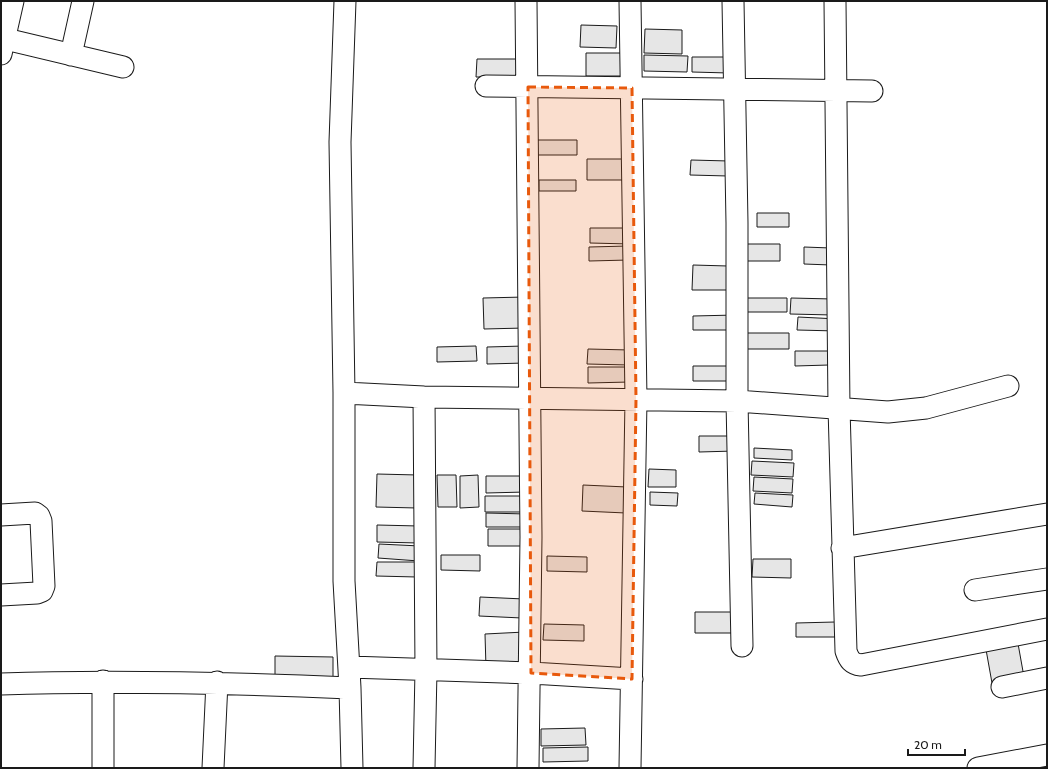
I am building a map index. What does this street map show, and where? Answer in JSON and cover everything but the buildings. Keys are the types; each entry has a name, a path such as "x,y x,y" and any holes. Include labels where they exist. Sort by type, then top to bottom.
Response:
{"street":[{"path":"13,1 2,44 71,55 123,67"},
{"path":"71,55 83,1"},
{"path":"344,1 340,142 344,393 344,581 350,688 352,768"},
{"path":"526,1 528,87 531,673 528,768"},
{"path":"630,1 636,399 630,768"},
{"path":"733,1 737,223 737,401 742,646"},
{"path":"835,1 839,408 842,548 846,651 848,658 854,664 861,665 1047,629"},
{"path":"486,86 872,91"},
{"path":"344,393 424,397 530,397 737,401 888,412 926,408 1008,386"},
{"path":"424,397 426,670 424,768"},
{"path":"1,515 35,513 38,516 41,521 44,586 42,591 37,593 1,594"},
{"path":"842,548 1047,514"},
{"path":"975,590 1047,579"},
{"path":"349,666 531,673 632,679"},
{"path":"1002,687 1047,678"},
{"path":"1,684 103,681 217,682 350,688"},
{"path":"103,681 103,768"},
{"path":"213,768 217,682"},
{"path":"978,768 1047,755"}],"highlighted area":[{"path":"528,87 632,88 636,399 632,679 531,673"}]}
